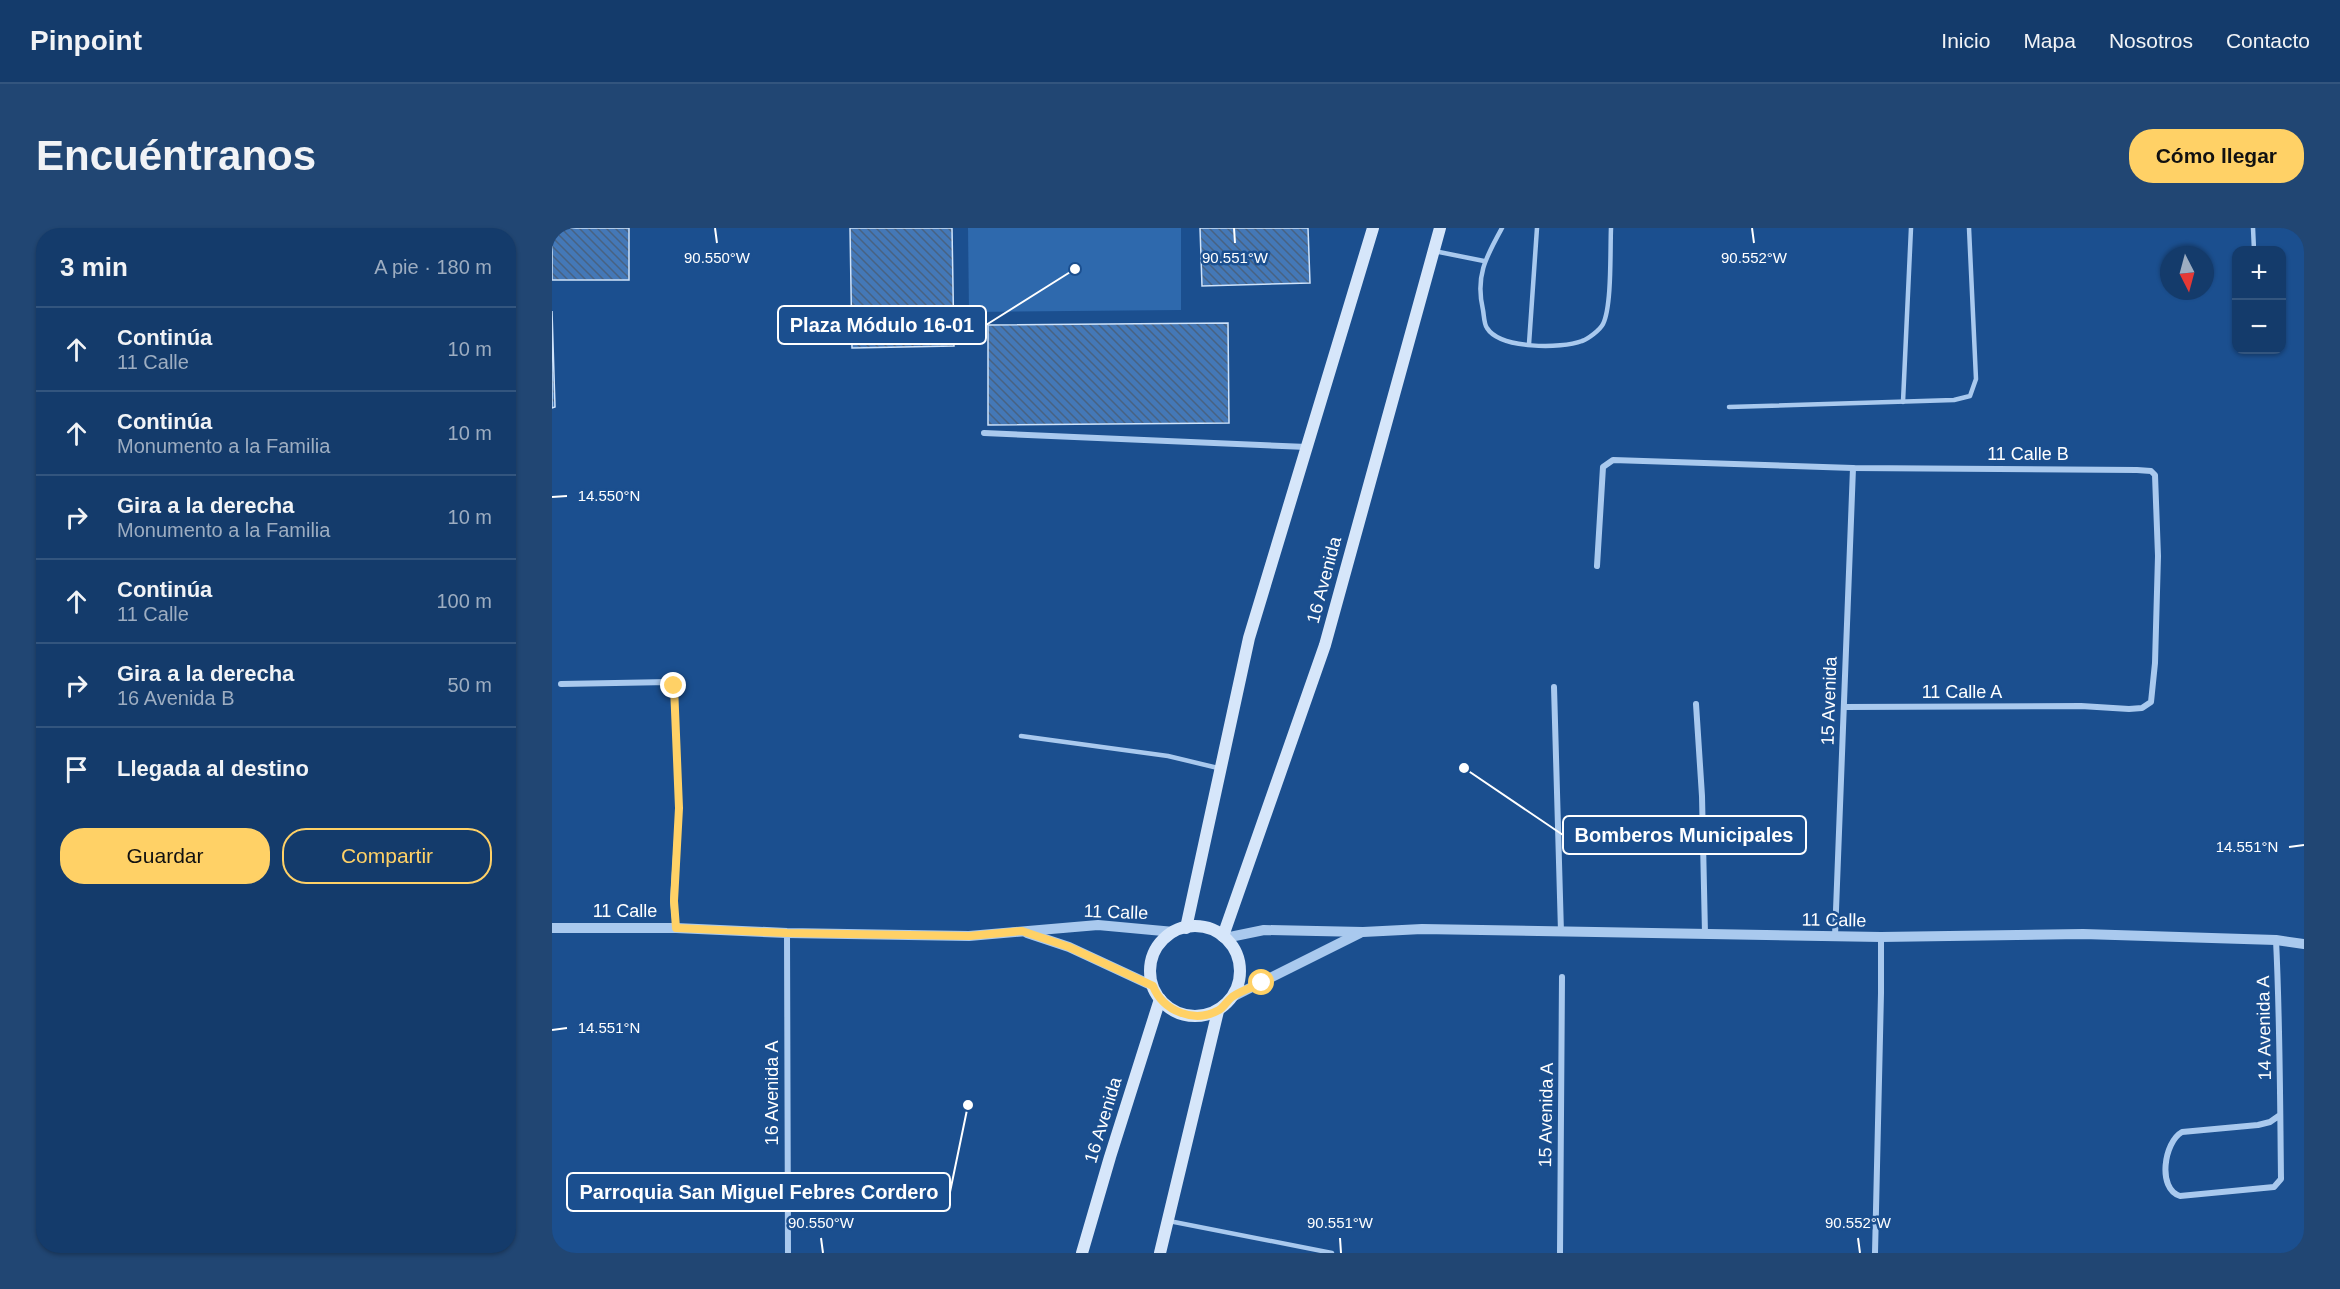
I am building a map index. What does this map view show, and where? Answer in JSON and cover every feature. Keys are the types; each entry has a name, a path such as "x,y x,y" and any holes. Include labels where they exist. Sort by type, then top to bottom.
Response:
{"main road":[{"path":"1180,930 1221,769 1249,638 1373,228"},
{"name":"16 Avenida","path":"1224,937 1325,645 1440,228"},
{"path":"1198,926 1211,929 1224,937 1235,950 1240,966 1239,982 1232,997 1218,1011 1197,1016 1187,1015 1177,1012 1160,999 1153,986 1150,970 1154,955 1162,941 1180,930 1198,926"},
{"name":"16 Avenida","path":"1082,1253 1160,999"},
{"path":"1160,1253 1218,1011"}],"street":[{"path":"984,433 1307,447"},
{"name":"11 Calle B","path":"1597,566 1603,466 1613,460 1853,468 2151,471 2156,480 2158,556 2155,663 2151,702 2142,708 2128,710 2081,706"},
{"name":"15 Avenida","path":"1835,936 1853,468"},
{"path":"561,684 669,682 674,686 679,808 674,901 676,928"},
{"path":"1554,687 1561,933"},
{"path":"1696,704 1702,808 1705,934"},
{"name":"11 Calle A","path":"1844,707 2081,706"},
{"name":"11 Calle","path":"552,928 676,928 787,933 969,936 1098,925 1180,930"},
{"name":"11 Calle","path":"1224,937 1264,930 1363,932 1422,929 1881,937 2083,934 2276,940 2304,944"},
{"name":"11 Calle","path":"1022,931 1069,947 1153,986"},
{"name":"11 Calle","path":"1232,997 1363,932"},
{"name":"16 Avenida A","path":"787,933 788,1253"},
{"path":"1875,1253 1881,937"},
{"name":"14 Avenida A","path":"2276,940 2280,1115 2281,1179 2274,1187 2175,1195 2165,1174 2170,1143 2176,1136 2182,1132 2258,1125 2270,1122 2280,1115"},
{"name":"15 Avenida A","path":"1560,1253 1562,976"}],"lane":[{"path":"1502,228 1484,261 1480,280 1481,301 1487,328 1503,341 1567,346 1585,341 1603,324 1608,297 1611,228"},
{"path":"1529,344 1537,228"},
{"path":"1903,402 1911,228"},
{"path":"1729,407 1954,400 1970,396 1976,380 1969,228"},
{"path":"2253,228 2254,246"},
{"path":"1433,251 1484,261"},
{"path":"1021,736 1168,756 1221,769"},
{"path":"1168,1221 1332,1253"}],"shaded area":[{"path":"968,228 1181,228 1181,310 969,312"}],"building":[{"path":"552,228 629,228 629,280 552,280"},
{"path":"850,228 952,228 954,346 852,348"},
{"path":"1200,228 1308,228 1310,283 1202,286"},
{"path":"552,311 555,407 552,408"},
{"path":"1228,323 1229,423 988,425 988,325"}],"place":[{"name":"Plaza Módulo 16-01","path":"1075,269"},
{"name":"Bomberos Municipales","path":"1464,768"},
{"name":"Parroquia San Miguel Febres Cordero","path":"968,1105"}],"route":[{"path":"674,686 679,808 674,901 676,928 787,933 969,936 1022,931 1069,947 1153,986 1160,999 1168,1006 1177,1012 1197,1016 1218,1011 1232,997 1262,983"}]}
